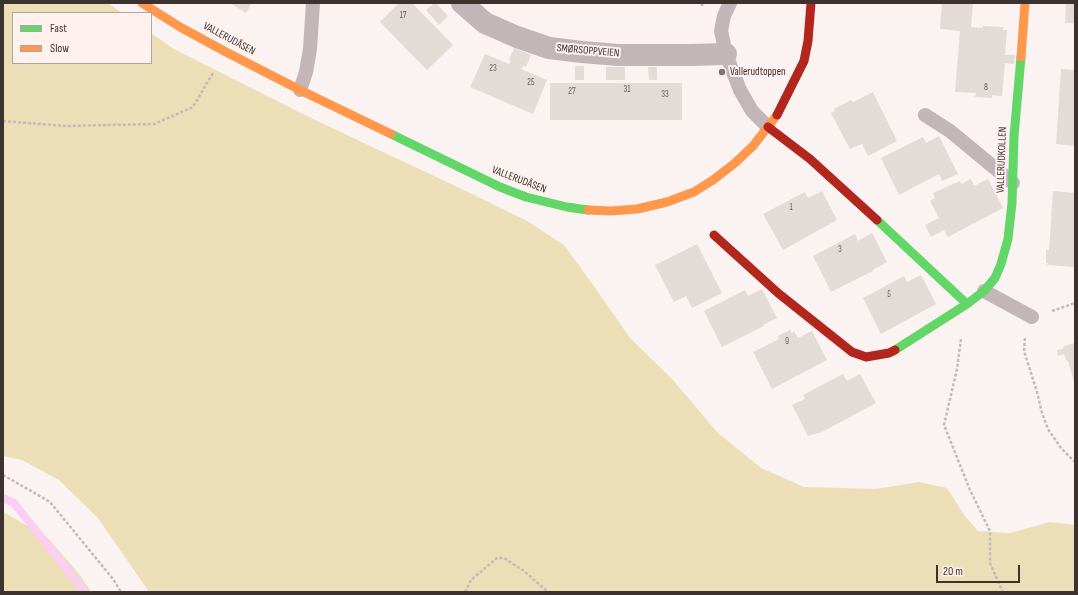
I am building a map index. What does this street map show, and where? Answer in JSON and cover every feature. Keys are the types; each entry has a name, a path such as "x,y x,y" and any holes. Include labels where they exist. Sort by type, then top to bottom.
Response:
{"street":[{"name":"VALLERUDÅSEN","path":"142,3 180,27 226,52 300,90 500,187 546,202 590,210 611,211 667,202 694,192 714,180 753,146 768,127 785,100 804,61 808,41 810,3"},
{"name":"SMØRSOPPVEIEN","path":"462,3 486,23 517,37 548,48 618,55 691,56 726,54"},
{"name":"VALLERUDKOLLEN","path":"714,235 778,293 838,342 852,352 866,357 890,353 967,304 984,291 995,278 1001,264 1008,239 1013,183 1014,136 1025,3"},
{"path":"768,127 810,159 967,304"}],"lane":[{"path":"300,90 306,72 310,49 313,3"},
{"path":"730,3 724,16 721,31 726,54 740,90 752,112 768,127"},
{"path":"925,115 950,131 1013,183"},
{"path":"984,291 1032,317"}],"path":[{"path":"3,121 66,126 154,124 193,107 226,52"},
{"path":"1052,311 1075,303"},
{"path":"967,304 957,369 944,425 970,490 990,531 990,563 1003,592"},
{"path":"1032,317 1026,328 1024,351 1042,413 1048,429 1061,448 1075,462"},
{"path":"3,475 50,502 113,579 121,592"},
{"path":"465,592 471,580 497,558 504,558 524,571 548,592"}],"shaded area":[{"path":"3,3 108,3 121,12 12,12 12,64 152,64 152,34 174,49 313,119 527,221 564,245 630,338 673,380 717,432 761,468 804,487 876,489 919,482 947,488 964,515 978,531 1010,533 1050,522 1075,525 1075,592 149,592 98,518 59,480 22,460 3,456"},
{"path":"3,512 47,537 80,575 91,592 3,592"}],"building":[{"path":"230,3 252,3 246,13"},
{"path":"399,3 412,3 453,45 427,70 380,22"},
{"path":"436,3 448,16 439,25 426,10"},
{"path":"942,3 973,3 971,27 1004,27 1003,30 1007,30 1005,55 1015,55 1014,64 1005,63 1002,96 992,95 992,98 975,97 976,93 955,92 960,31 940,29"},
{"path":"1066,3 1075,3 1075,23 1065,23"},
{"path":"514,48 531,55 526,67 523,66 521,69 547,80 533,114 470,87 485,54 509,64"},
{"path":"575,66 584,66 584,80 575,80"},
{"path":"606,67 625,67 625,80 606,80"},
{"path":"648,67 657,67 657,80 649,80"},
{"path":"1061,69 1075,70 1075,146 1056,144"},
{"path":"550,83 682,83 682,120 550,120"},
{"path":"873,92 897,141 868,156 862,144 850,149 831,113 835,111 834,109 851,100 853,102"},
{"path":"939,136 958,174 942,181 939,174 899,195 881,158 923,137 926,143"},
{"path":"971,179 974,186 988,179 1003,208 948,237 944,230 931,237 925,225 939,218 930,201 935,198 933,193 960,181 961,184"},
{"path":"822,191 837,220 783,250 763,214 805,192 808,198"},
{"path":"1053,191 1075,193 1075,267 1047,265 1048,263 1046,263 1046,250 1049,250"},
{"path":"872,233 887,262 873,271 831,292 813,256 855,234 858,241"},
{"path":"697,244 722,293 692,308 686,296 674,302 655,265"},
{"path":"921,275 936,304 881,334 863,298 904,276 907,282"},
{"path":"762,289 777,318 722,347 704,311 745,290 748,296"},
{"path":"790,330 792,333 794,331 798,338 812,331 827,360 772,389 753,352 779,339 778,336"},
{"path":"1075,343 1075,385 1068,361 1067,362 1064,354 1058,356 1057,350 1063,349 1064,346"},
{"path":"843,374 847,381 860,374 876,403 822,432 808,436 792,405 805,399 803,395"}],"waterway":[{"path":"3,498 14,503 85,592"}],"traffic: fast":[{"path":"877,220 967,304 984,291 995,278 1001,264 1008,239 1012,203 1014,136 1021,57"},
{"path":"391,134 500,187 526,197 567,207 588,210"},
{"path":"895,350 967,304"}],"traffic: slow":[{"path":"142,3 180,27 226,52 391,134"},
{"path":"1021,57 1025,3"},
{"path":"588,210 611,211 637,209 667,202 694,192 735,163 753,146 777,115"}],"traffic: jam":[{"path":"777,115 804,61 808,41 811,3"},
{"path":"768,127 810,159 877,220"},
{"path":"714,235 778,293 852,352 866,357 889,353 895,350"}],"place":[{"name":"Vallerudtoppen","path":"722,72"}]}
